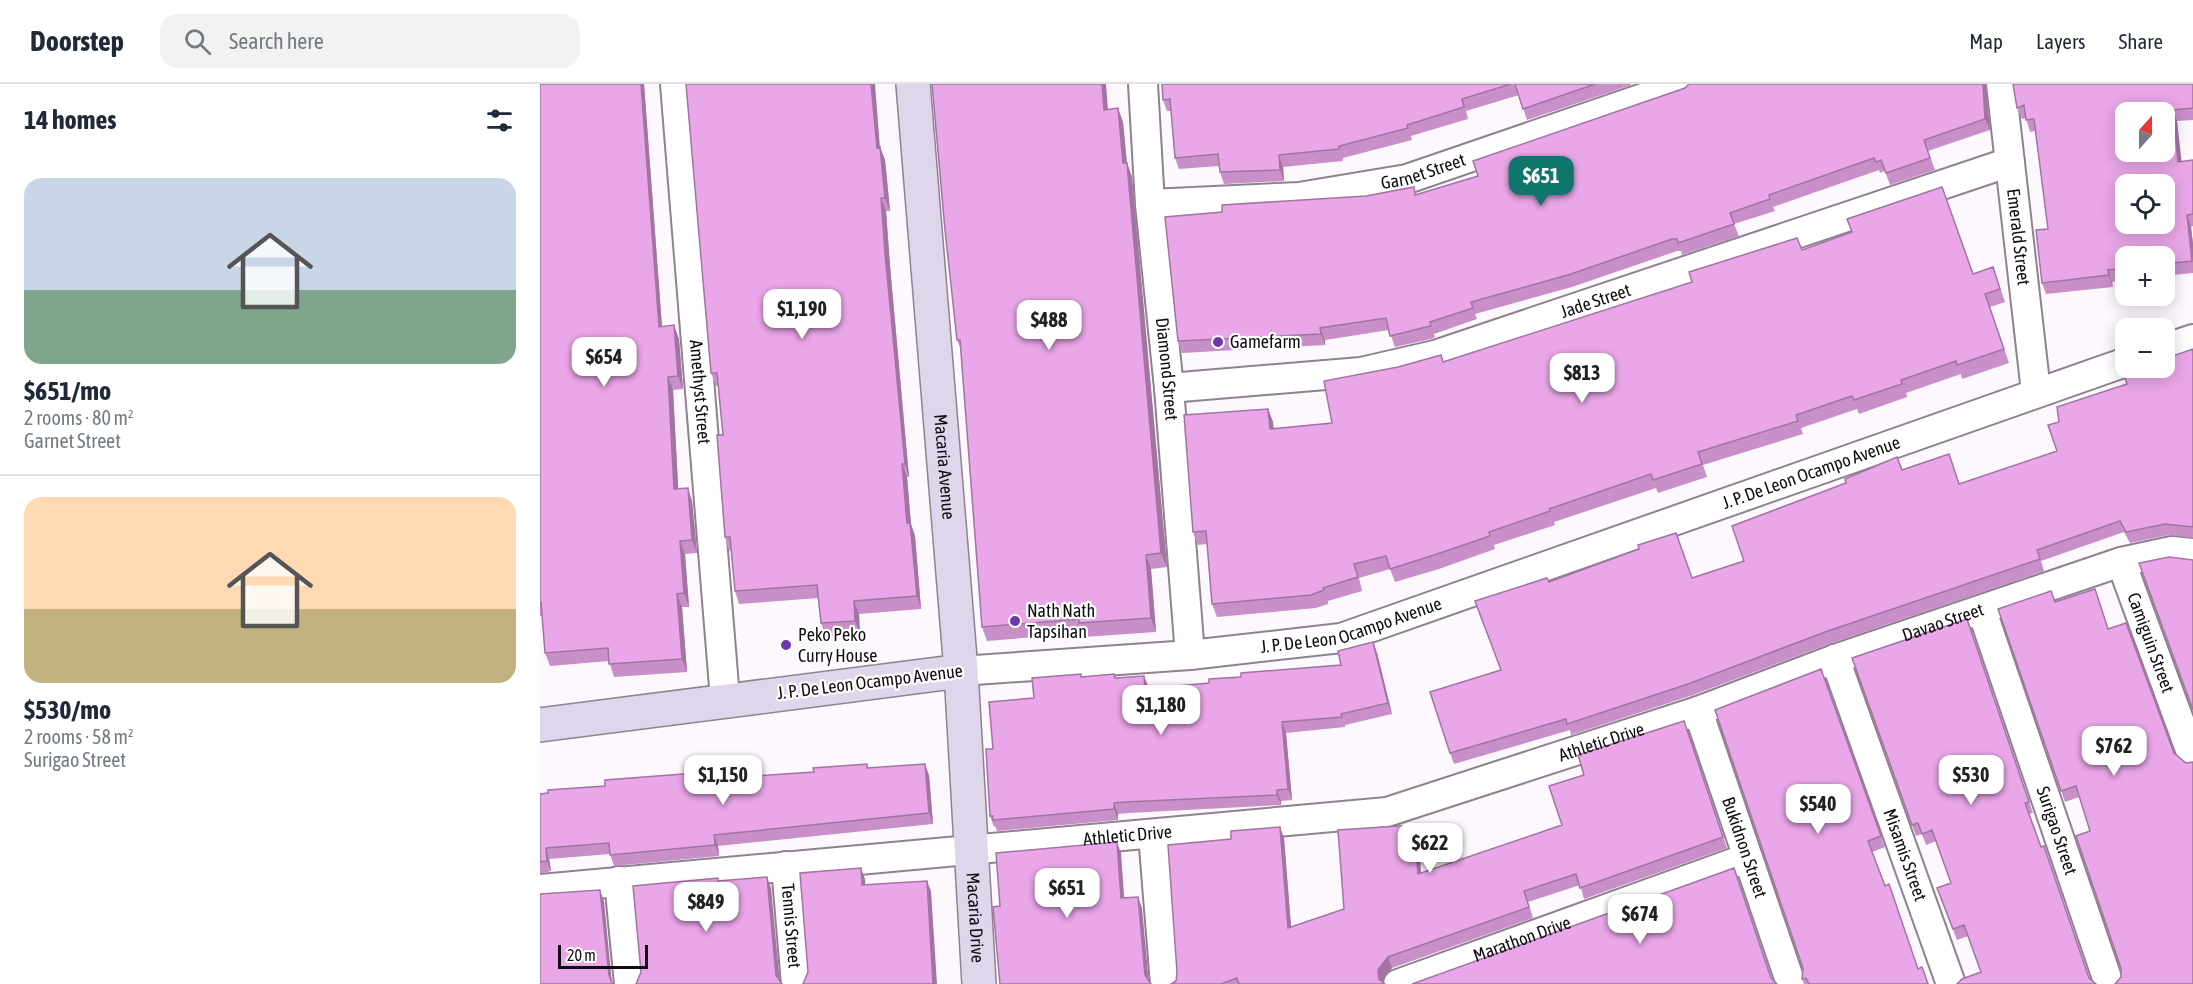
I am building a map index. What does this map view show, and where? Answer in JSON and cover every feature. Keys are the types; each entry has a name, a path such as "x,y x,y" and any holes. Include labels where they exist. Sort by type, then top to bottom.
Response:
{"street":[{"name":"Amethyst Street","path":"675,84 725,699"},
{"name":"Macaria Avenue","path":"913,84 961,670 970,850"},
{"name":"Diamond Street","path":"1143,84 1150,204 1169,388 1190,655"},
{"name":"Garnet Street","path":"1150,204 1299,197 1407,179 1684,84"},
{"name":"Emerald Street","path":"2001,84 2036,392"},
{"name":"Jade Street","path":"1169,388 1361,372 1435,355 2010,162"},
{"path":"2175,345 2193,339"},
{"name":"J. P. De Leon Ocampo Avenue","path":"540,726 725,699 961,670 1190,655 1341,638 2115,366"},
{"name":"Davao Street","path":"1698,711 1835,660 2121,562 2172,551 2193,553"},
{"name":"Camiguin Street","path":"2121,562 2193,758"},
{"name":"Surigao Street","path":"1982,611 2109,984"},
{"name":"Misamis Street","path":"1835,660 1951,984"},
{"name":"Athletic Drive","path":"540,889 1387,812 1698,711"},
{"name":"Bukidnon Street","path":"1698,711 1746,858 1791,984"},
{"path":"1153,834 1165,984"},
{"name":"Macaria Drive","path":"970,850 978,984"},
{"name":"Marathon Drive","path":"1398,984 1746,858"},
{"name":"Tennis Street","path":"786,866 796,984"},
{"path":"619,881 629,984"}],"building":[{"path":"540,84 641,84 659,327 674,325 678,376 668,377 674,489 688,488 692,540 680,541 684,593 677,594 682,659 609,664 608,648 545,653 540,602"},
{"path":"686,84 871,84 877,148 880,147 885,198 881,198 885,253 905,464 902,464 907,523 910,523 917,596 854,601 855,621 821,623 817,585 735,591 730,537 725,537 717,435 723,435 717,373 711,373"},
{"path":"932,84 1102,84 1104,110 1118,108 1123,163 1127,163 1161,553 1146,555 1151,618 1079,623 1079,619 982,627 960,340 957,340"},
{"path":"1162,84 1511,84 1462,99 1464,107 1407,125 1408,128 1339,146 1339,149 1279,155 1280,170 1220,172 1218,154 1175,158 1170,99 1163,100"},
{"path":"1515,84 1595,84 1523,109"},
{"path":"1689,84 1983,84 1985,119 1924,140 1930,158 1886,173 1881,160 1876,162 1874,158 1769,195 1770,199 1730,213 1734,224 1678,243 1677,239 1672,239 1568,275 1471,302 1473,308 1430,322 1431,326 1390,336 1386,318 1320,328 1321,334 1178,341 1165,217 1222,212 1222,205 1366,196 1414,187 1415,195 1478,176 1473,161 1685,88"},
{"path":"2013,84 2193,84 2193,108 2175,110 2175,102 2115,102 2115,162 2175,162 2175,131 2178,162 2193,160 2193,214 2187,215 2192,261 2175,263 2175,246 2115,246 2115,269 2108,270 2109,275 2042,283 2036,230 2048,229 2034,119 2026,120 2024,105 2017,108"},
{"path":"1942,187 1973,274 1993,267 2000,289 1985,294 2004,349 1957,365 1956,361 1901,380 1902,384 1854,400 1852,396 1796,415 1798,421 1698,452 1702,464 1653,480 1651,474 1549,509 1550,511 1489,532 1490,536 1434,555 1390,569 1386,556 1354,564 1358,577 1323,588 1324,590 1311,595 1212,604 1206,531 1193,532 1184,415 1268,409 1270,429 1332,423 1324,381 1398,367 1441,355 1443,362 1692,282 1689,272 1797,238 1802,250 1852,232 1847,219"},
{"path":"2193,349 2193,527 2165,524 2126,532 2120,521 2037,550 2040,559 1825,632 1688,684 1567,724 1566,719 1450,753 1430,692 1501,670 1475,601 1547,578 1549,582 1639,549 1638,545 1676,533 1692,578 1744,561 1732,526 1846,483 1845,479 1897,457 1902,470 1949,454 1959,484 2057,451 2048,425 2059,422 2057,407 2127,384 2125,378 2175,378 2175,355"},
{"path":"2169,557 2193,560 2193,710 2139,563"},
{"path":"2095,589 2108,629 2126,623 2174,753 2186,763 2193,762 2193,984 2115,984 2121,977 2121,968 2076,836 2090,831 2076,786 2061,791 1998,609 2051,591 2055,602"},
{"path":"1967,619 2029,802 2025,803 2041,847 2044,846 2089,978 2096,984 1957,984 1962,979 1981,972 1964,925 1953,929 1937,888 1951,883 1932,830 1922,834 1918,823 1912,825 1852,658"},
{"path":"1373,642 1388,703 1341,714 1342,717 1282,722 1288,789 1277,790 1277,795 1125,802 1114,803 1114,809 993,820 993,816 990,816 986,749 993,749 989,702 1034,698 1032,678 1081,674 1081,677 1114,674 1115,678 1144,676 1145,689 1209,683 1209,679 1241,677 1241,673 1341,665 1338,651"},
{"path":"1821,669 1881,836 1868,841 1885,886 1889,884 1918,969 1922,967 1928,984 1809,984 1806,978 1802,979 1803,968 1715,710"},
{"path":"1684,721 1723,837 1580,888 1576,874 1524,891 1529,907 1388,957 1378,970 1379,979 1385,984 1239,984 1237,978 1221,984 1171,984 1176,981 1177,972 1168,845 1231,839 1231,831 1280,827 1288,928 1344,909 1338,830 1414,825 1418,874 1562,825 1549,786 1584,775 1578,755"},
{"path":"867,764 867,768 925,764 929,813 714,835 715,845 610,855 609,843 546,848 547,861 540,862 540,794 548,793 548,790 605,786 605,780 709,772 710,779 814,772 813,768"},
{"path":"1117,842 1121,898 1138,897 1145,975 1151,984 1000,984 993,907 1000,906 996,853"},
{"path":"861,868 862,885 927,881 933,984 803,984 808,972 800,873"},
{"path":"1734,868 1771,978 1777,984 1412,984"},
{"path":"767,877 776,975 782,984 636,984 641,972 633,886 718,878 718,881"},
{"path":"600,890 609,975 614,984 540,984 540,894"}],"place":[{"name":"Gamefarm","path":"1218,342"},
{"name":"Nath Nath Tapsihan","path":"1015,621"},
{"name":"Peko Peko Curry House","path":"786,645"}]}
